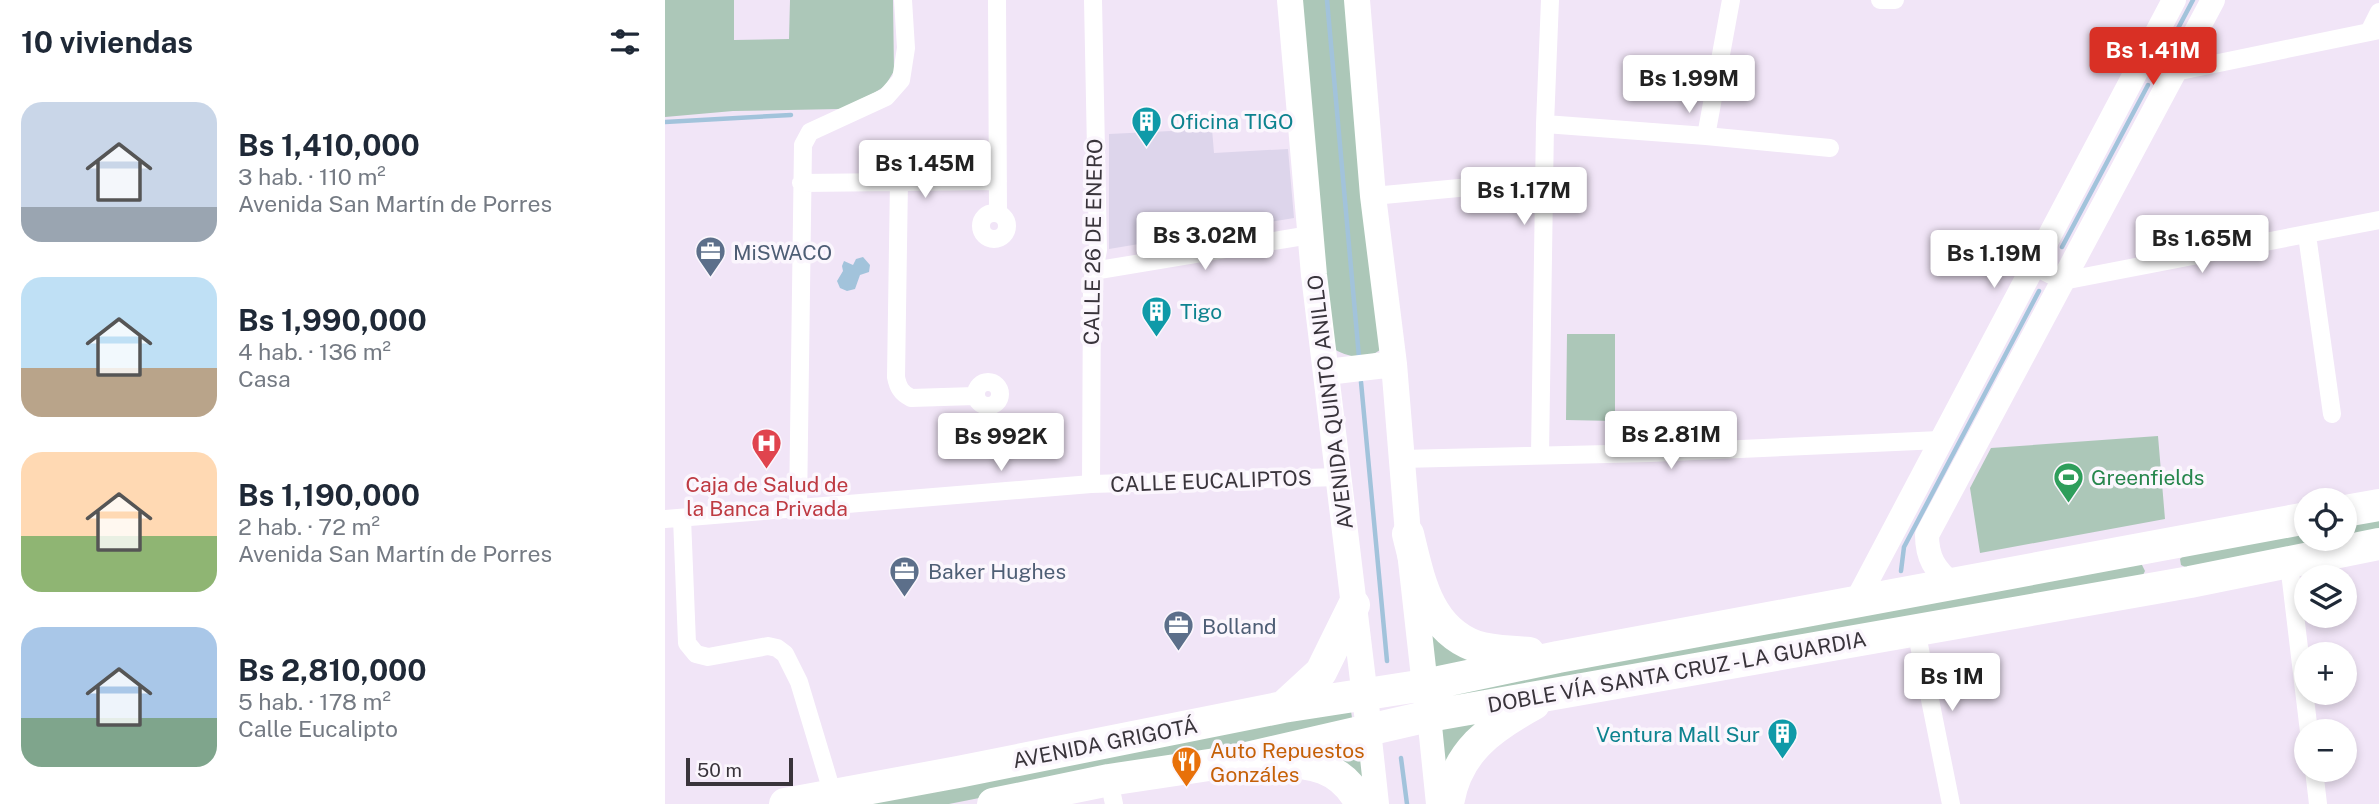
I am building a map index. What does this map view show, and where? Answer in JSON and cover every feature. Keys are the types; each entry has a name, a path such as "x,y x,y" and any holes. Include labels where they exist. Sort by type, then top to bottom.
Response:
{"highway":[{"path":"2357,509 2379,505"},
{"name":"DOBLE VÍA SANTA CRUZ - LA GUARDIA","path":"1427,700 1559,657 2294,520"},
{"path":"1408,534 1423,593 1447,628 1473,645 1490,650 1559,657"},
{"path":"2190,582 2179,573 2175,563 2177,550 2194,539"},
{"name":"DOBLE VÍA SANTA CRUZ - LA GUARDIA","path":"1427,700 1552,694 2138,592 2379,544"},
{"path":"2134,550 2145,555 2152,567 2138,592"},
{"path":"1283,707 1321,672 1354,605"},
{"name":"AVENIDA GRIGOTÁ","path":"785,804 1283,707 1364,694 1427,700"},
{"path":"1447,804 1456,771 1470,749 1515,715 1552,694"},
{"name":"AVENIDA GRIGOTÁ","path":"993,804 1111,792 1369,730 1427,700"},
{"path":"1229,762 1305,762 1320,766 1347,784 1361,804"}],"main road":[{"name":"AVENIDA QUINTO ANILLO","path":"1290,0 1310,235 1369,730"},
{"path":"1357,0 1373,196 1394,364 1408,534 1427,700"},
{"path":"1327,372 1394,364"}],"street":[{"path":"798,510 803,145 810,132 886,97 901,80 906,48 904,0"},
{"path":"997,0 998,213"},
{"name":"CALLE 26 DE ENERO","path":"1091,484 1093,271 1098,250 1093,0"},
{"path":"1540,455 1545,124 1550,0"},
{"path":"1706,136 1731,0"},
{"path":"1880,0 1895,0"},
{"path":"1856,603 2174,0"},
{"path":"1952,584 1937,572 1932,563 1927,535 2213,0"},
{"path":"2141,63 2175,72 2374,31 2379,12"},
{"path":"1545,124 1830,148"},
{"path":"899,180 897,386 903,394 911,398 975,396"},
{"path":"1373,196 1544,180"},
{"path":"801,183 998,181"},
{"path":"2033,266 2063,281 2379,220"},
{"path":"1093,271 1310,235"},
{"path":"2307,235 2332,414"},
{"path":"1401,459 1650,453 1940,440"},
{"name":"CALLE EUCALIPTOS","path":"673,518 798,510 1091,484 1339,477"},
{"path":"673,518 687,643 696,654 708,657 768,646 785,654 799,682 833,795"},
{"path":"2289,564 2307,719"},
{"path":"1916,629 1951,804"},
{"path":"1427,700 1439,804"},
{"name":"AVENIDA QUINTO ANILLO","path":"1369,730 1377,804"},
{"path":"2315,782 2318,804"}],"shaded area":[{"name":"Tigo","path":"1212,129 1214,153 1288,149 1294,218 1109,249 1109,134"}],"green space":[{"path":"665,0 734,0 734,40 789,39 790,0 893,0 894,71 885,86 840,109 733,111 665,117"},
{"path":"1300,0 1353,0 1380,350 1368,356 1349,355 1331,347"},
{"path":"1567,334 1615,334 1615,421 1566,420"},
{"name":"Greenfields","path":"2158,436 2165,519 1980,553 1970,488 1991,448"},
{"path":"2379,517 2379,534 2357,538 2357,520"},
{"path":"2294,532 2294,549 2187,568 2181,565 2180,559 2184,555"},
{"path":"2141,563 2145,571 2142,577 1432,708 1430,695"},
{"path":"1427,608 1491,659 1429,675"},
{"path":"1338,707 1351,711 1352,718 1346,725 949,804 827,804"},
{"path":"1507,714 1448,780 1435,727"},
{"path":"1361,746 1369,804 1309,757"}],"water":[{"path":"863,257 870,265 869,272 860,275 855,289 847,291 840,288 837,281 843,271 844,261 853,265 856,259"}],"waterway":[{"path":"1327,0 1359,357"},
{"path":"2166,51 2193,0"},
{"path":"2062,247 2148,85"},
{"path":"665,122 791,115"},
{"path":"1901,571 1904,547 2039,291"},
{"path":"1361,382 1387,661"},
{"path":"1401,758 1407,804"}],"place":[{"name":"Oficina TIGO","path":"1147,148"},
{"name":"MiSWACO","path":"710,279"},
{"name":"Tigo","path":"1157,338"},
{"name":"Caja de Salud de la Banca Privada","path":"767,471"},
{"name":"Greenfields","path":"2068,504"},
{"name":"Baker Hughes","path":"905,598"},
{"name":"Bolland","path":"1179,653"},
{"name":"Ventura Mall Sur","path":"1783,761"},
{"name":"Auto Repuestos Gonzáles","path":"1187,789"}]}
